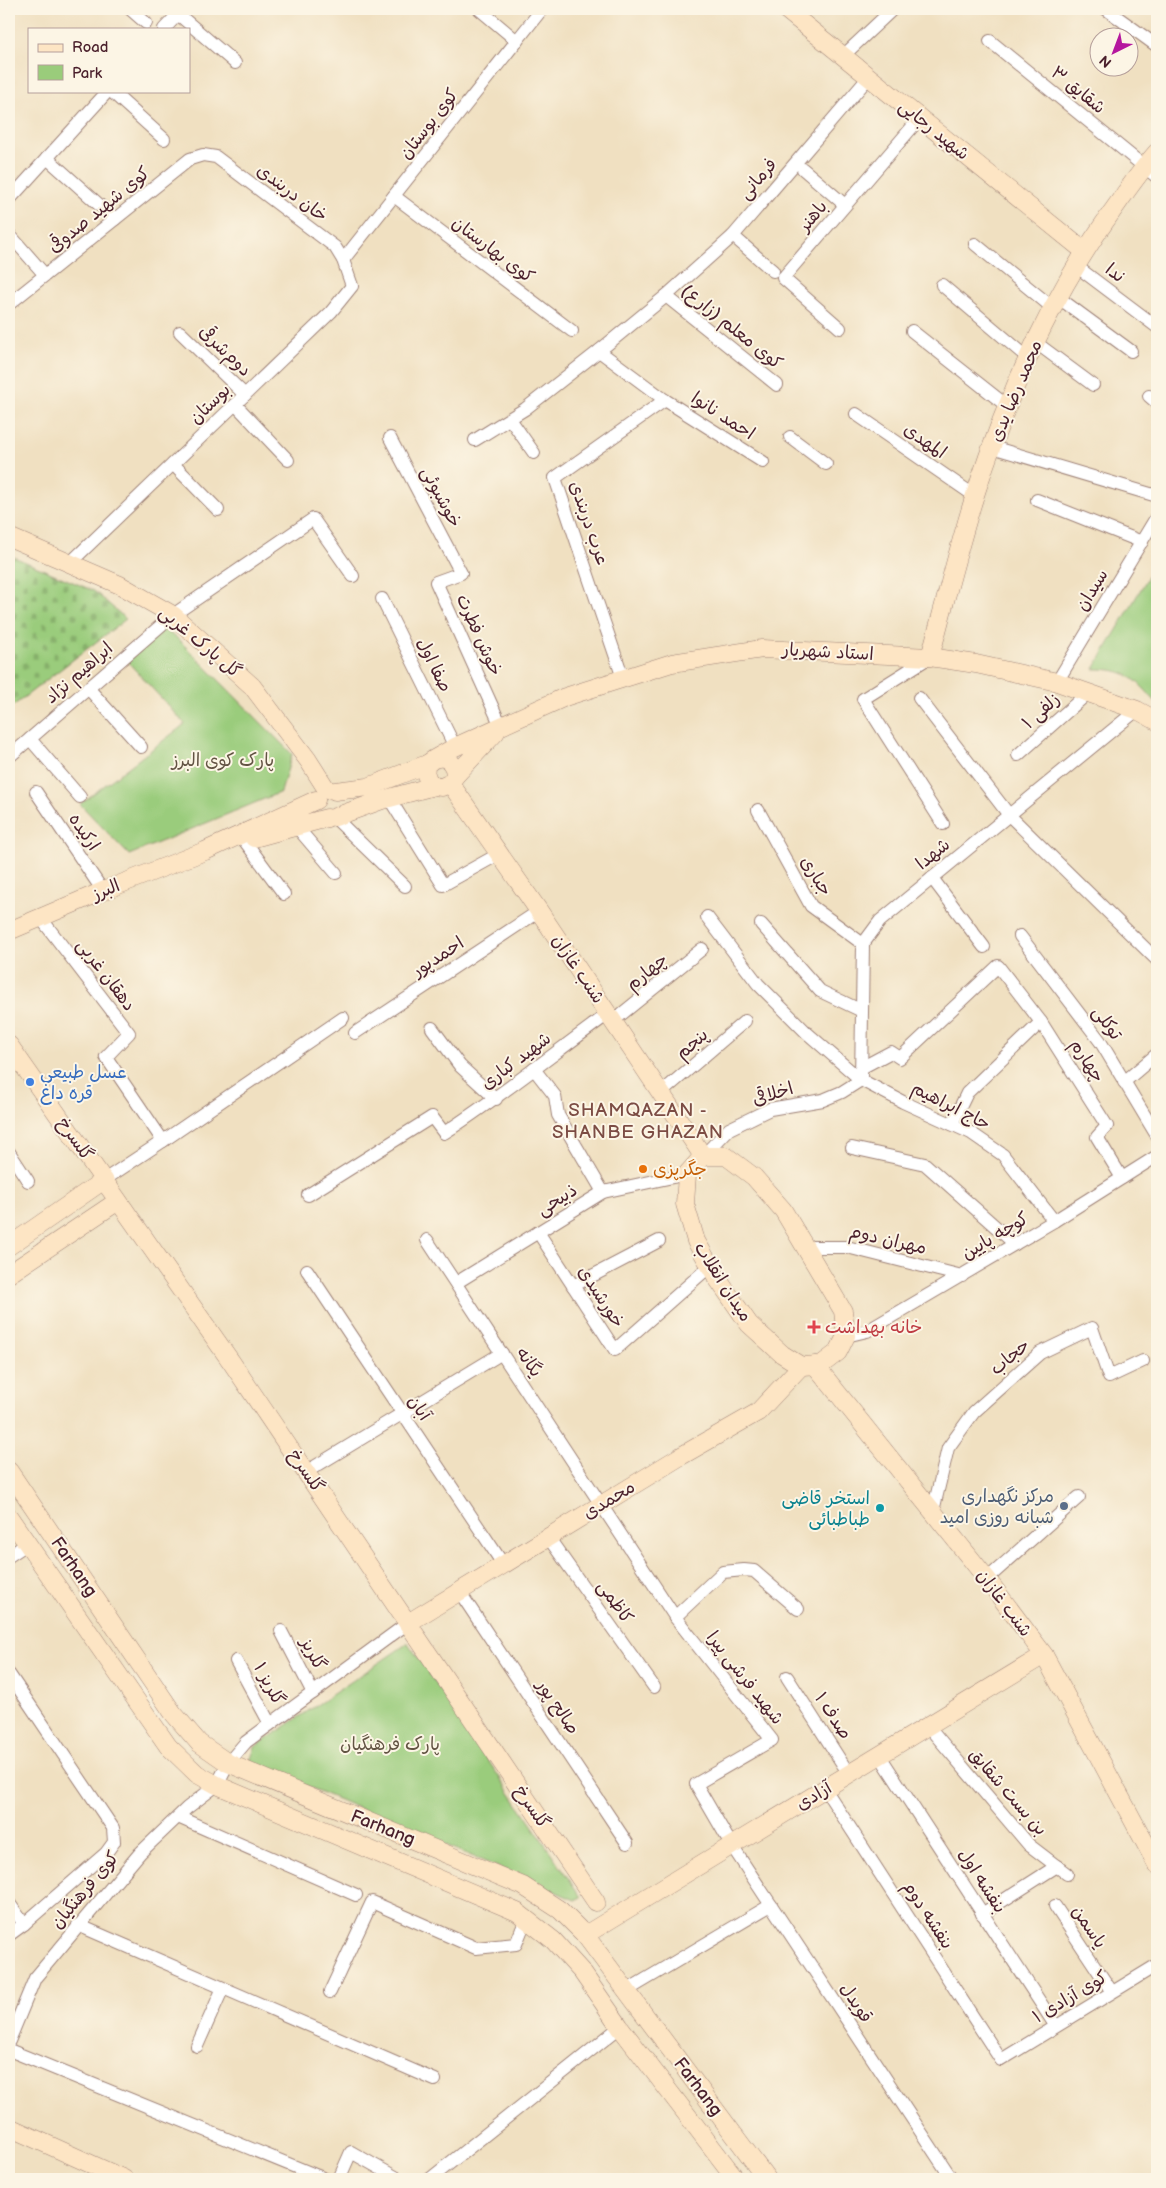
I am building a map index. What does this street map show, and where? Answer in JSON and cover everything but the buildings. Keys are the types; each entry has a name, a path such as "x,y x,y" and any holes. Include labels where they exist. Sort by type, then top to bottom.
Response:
{"main road":[{"name":"شهید رجایی","path":"785,9 920,118 1080,259"},
{"name":"محمد رضا یدی","path":"930,657 974,496 1007,406 1032,350 1080,259 1151,172 1157,152"},
{"name":"گل پارک غربی","path":"9,536 120,585 173,615 252,686 308,760 324,793"},
{"name":"استاد شهریار","path":"431,761 455,747 565,697 672,663 762,649 930,657 976,664 1057,682 1137,710 1157,721"},
{"name":"استاد شهریار","path":"446,782 501,726"},
{"path":"442,757 450,761 454,768 446,782 428,780 425,772 431,761 442,757"},
{"name":"البرز","path":"9,931 103,890 205,851 324,793 368,787 431,761"},
{"name":"البرز","path":"205,851 332,817 446,782"},
{"name":"شنب غازان","path":"446,782 539,911 703,1156"},
{"path":"324,793 341,796 344,804 342,811 332,817 320,815 316,808 324,793"},
{"name":"گلسرخ","path":"9,1045 232,1363 596,1902"},
{"path":"687,1174 703,1156 726,1156 754,1177 783,1210 843,1311 846,1336 838,1352 821,1365 808,1366"},
{"name":"میدان انقلاب","path":"687,1174 685,1204 696,1241 710,1266 749,1324 782,1354 808,1366"},
{"path":"9,1246 104,1180"},
{"path":"9,1274 118,1201"},
{"name":"شنب غازان","path":"808,1366 933,1511 987,1579 1044,1656 1157,1864"},
{"name":"محمدی","path":"408,1623 502,1564 758,1412 808,1366"},
{"name":"Farhang","path":"9,1471 173,1713 199,1743 228,1763 523,1886 560,1910 585,1935 767,2179"},
{"name":"Farhang","path":"9,1517 168,1746 197,1774 217,1785 517,1912 553,1940 582,1972 620,2027 736,2179"},
{"path":"71,1607 91,1592"},
{"name":"آزادی","path":"585,1935 1044,1656"},
{"path":"9,2127 124,2179"}],"street":[{"path":"130,9 146,23"},
{"path":"479,9 517,41"},
{"name":"کوی بوستان","path":"343,260 542,9"},
{"path":"843,56 893,9"},
{"path":"1106,9 1157,46"},
{"path":"165,28 180,11 235,63"},
{"name":"شقایق ۳","path":"990,41 1151,172"},
{"name":"فرمانی","path":"475,440 510,419 599,351 666,296 733,236 869,77"},
{"path":"9,200 108,92"},
{"path":"110,92 164,139"},
{"name":"باهنر","path":"840,328 782,278 920,118"},
{"name":"کوی شهید صدوقی","path":"9,304 190,160 203,155 216,157"},
{"name":"خان دربندی","path":"216,157 335,247 343,260"},
{"path":"47,158 115,219"},
{"path":"803,168 845,205"},
{"name":"کوی بهارستان","path":"394,196 572,331"},
{"path":"9,234 45,275"},
{"path":"733,236 773,271"},
{"path":"975,244 1056,303 1131,351"},
{"name":"ندا","path":"1080,259 1157,327"},
{"name":"بوستان","path":"70,563 331,312 352,286 343,260"},
{"path":"942,285 1032,350 1093,385"},
{"name":"کوی معلم (زارع)","path":"666,296 777,385"},
{"path":"912,331 1007,406"},
{"name":"دوم‌شرقی","path":"180,332 245,395"},
{"name":"احمد نانوا","path":"599,351 665,400 763,462"},
{"name":"عرب دربندی","path":"624,678 555,478 665,400"},
{"path":"235,404 288,460"},
{"name":"المهدی","path":"856,414 974,496"},
{"path":"510,419 534,453"},
{"path":"790,437 826,464"},
{"name":"خوشبوئی","path":"390,438 461,573"},
{"path":"992,447 1157,496"},
{"path":"173,464 218,510"},
{"path":"1037,500 1142,542"},
{"name":"سیدان","path":"1057,682 1157,516"},
{"name":"ابراهیم نژاد","path":"9,758 173,615 313,519 354,576"},
{"name":"خوش فطرت","path":"461,573 436,582 501,726"},
{"name":"صفا اول","path":"382,598 455,747"},
{"path":"930,657 863,699 943,824"},
{"path":"88,688 141,746"},
{"name":"زلفی ۱","path":"1018,755 1088,693"},
{"path":"919,698 1009,814 1157,960"},
{"name":"شهدا","path":"863,944 880,920 1137,710"},
{"path":"30,739 80,797"},
{"name":"ارکیده","path":"36,792 103,890"},
{"path":"389,798 443,885 499,854"},
{"name":"جباری","path":"758,810 811,906 863,944"},
{"path":"332,817 405,886"},
{"path":"296,826 336,873"},
{"path":"244,840 284,894"},
{"path":"932,878 984,947"},
{"name":"احمدپور","path":"356,1032 539,911"},
{"name":"دهقان غربی","path":"40,917 129,1033 106,1057 163,1141"},
{"name":"حاج ابراهیم","path":"707,917 758,984 807,1033 861,1074 952,1124 971,1132 1003,1155 1054,1221"},
{"path":"760,924 820,991 862,1011"},
{"name":"توکلی","path":"1020,936 1100,1041 1157,1136"},
{"path":"861,1074 863,944"},
{"name":"چهارم","path":"610,1018 702,949"},
{"name":"چهارم","path":"998,966 1041,1022 1107,1126 1097,1137 1122,1178"},
{"name":"اخلاقی","path":"703,1156 729,1129 770,1109 823,1100 842,1092 861,1074 891,1052 900,1058 998,966"},
{"path":"104,1180 343,1018"},
{"name":"شهید کباری","path":"308,1195 432,1117 444,1133 496,1099 534,1069 610,1018"},
{"name":"پنجم","path":"661,1093 745,1021"},
{"path":"952,1124 967,1093 1041,1022"},
{"path":"432,1028 460,1066 496,1099"},
{"path":"1124,1082 1157,1054"},
{"path":"534,1069 555,1096 558,1115 603,1192"},
{"path":"852,1148 925,1164 1015,1244"},
{"path":"9,1152 28,1181"},
{"name":"کوچه پایین","path":"846,1336 868,1331 1054,1221 1157,1156"},
{"name":"ذبیحی","path":"456,1283 603,1192 687,1174"},
{"name":"خورشیدی","path":"538,1232 615,1350 710,1266"},
{"name":"یگانه","path":"427,1240 602,1504"},
{"path":"573,1286 659,1241"},
{"name":"مهران دوم","path":"806,1247 847,1247 962,1276"},
{"name":"آبان","path":"307,1270 502,1564"},
{"name":"حجاب","path":"933,1511 948,1448 974,1412 1040,1353 1092,1328 1109,1377 1143,1361"},
{"path":"306,1472 502,1353"},
{"path":"987,1579 1079,1497"},
{"name":"شهید فرشی پیرا","path":"602,1504 675,1617 772,1740 696,1784 732,1846"},
{"name":"کاظمی","path":"548,1537 654,1687"},
{"path":"9,1556 27,1544"},
{"path":"675,1617 723,1572 744,1570 754,1571 798,1609"},
{"name":"صالح پور","path":"459,1591 627,1843"},
{"path":"217,1785 228,1763 246,1742 408,1623"},
{"name":"گلریز","path":"281,1631 313,1693"},
{"name":"گلریز ۱","path":"236,1661 270,1724"},
{"path":"9,1674 113,1828 114,1842 106,1853 9,1935"},
{"name":"صدف ۱","path":"787,1677 849,1774"},
{"name":"بن بست شقایق","path":"928,1726 1029,1845 1067,1874"},
{"name":"بنفشه اول","path":"880,1756 1055,2025"},
{"name":"کوی فرهنگیان","path":"9,2041 35,1978 78,1925 140,1853 178,1816 217,1785"},
{"name":"بنفشه دوم","path":"826,1789 1001,2060"},
{"path":"178,1816 356,1895"},
{"name":"قویدل","path":"732,1846 952,2179"},
{"path":"982,1914 1057,1866"},
{"path":"330,1992 372,1902 476,1948 516,1944 526,1919"},
{"path":"9,1903 24,1924"},
{"path":"626,1991 771,1905"},
{"name":"یاسمن","path":"1055,1906 1112,1992"},
{"path":"78,1925 222,1990 435,2080"},
{"name":"کوی آزادی ۱","path":"1001,2060 1055,2025 1157,1965"},
{"path":"197,2046 222,1990"},
{"path":"430,2179 620,2027"},
{"path":"9,2050 325,2179"},
{"path":"339,2179 351,2152 399,2179"}],"green space":[{"path":"9,555 94,591 126,619 9,709"},
{"path":"1155,565 1157,567 1157,703 1137,682 1124,673 1106,669 1094,669"},
{"name":"پارک کوی البرز","path":"160,628 177,638 292,754 281,792 129,855 80,804 185,724 127,661"},
{"name":"پارک فرهنگیان","path":"408,1643 581,1897 575,1900 250,1762 255,1747"}],"place":[{"name":"عسل طبیعی قره داغ","path":"30,1082"},
{"name":"جگرپزی","path":"643,1169"},
{"name":"خانه بهداشت","path":"814,1327"},
{"name":"مرکز نگهداری شبانه روزی امید","path":"1064,1506"},
{"name":"استخر قاضی طباطبائی","path":"880,1508"}],"district":[{"name":"SHAMQAZAN - SHANBE GHAZAN","path":"638,1121"}]}
